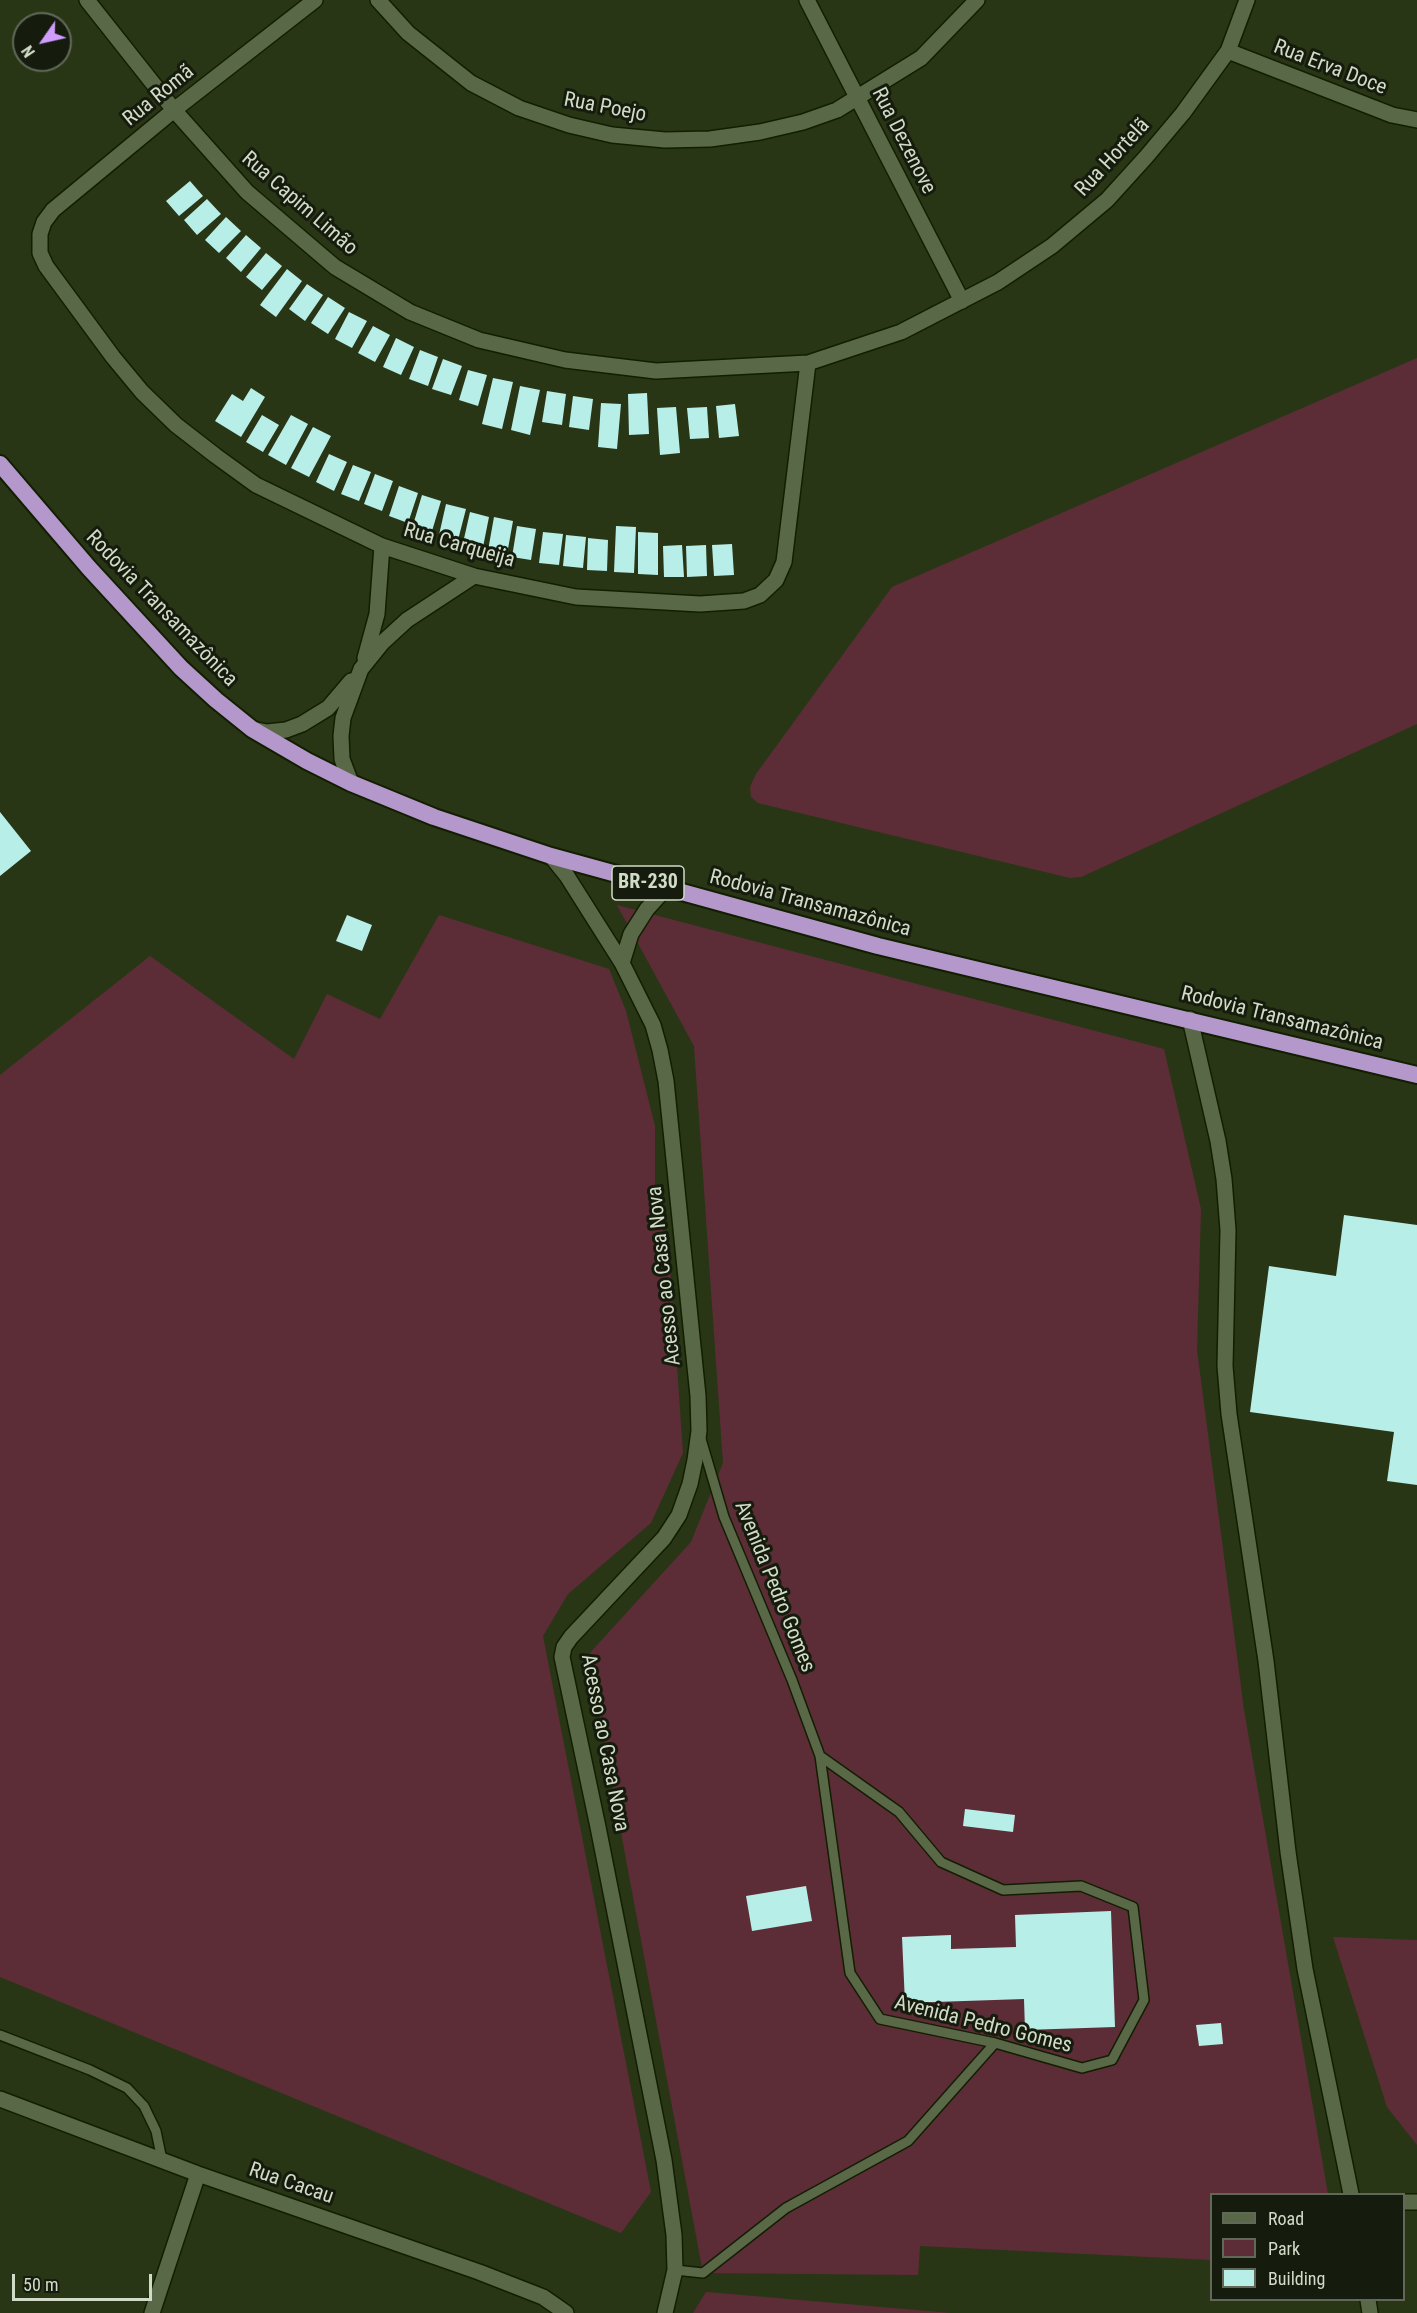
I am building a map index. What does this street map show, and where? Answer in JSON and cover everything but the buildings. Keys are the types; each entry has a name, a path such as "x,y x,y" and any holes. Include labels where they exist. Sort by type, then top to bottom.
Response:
{"highway":[{"name":"Rodovia Transamazônica","path":"0,464 62,538 181,668 252,729 351,783 434,816 551,856 666,888 878,946 1417,1075"}],"street":[{"name":"Rua Capim Limão","path":"87,0 174,110 248,192 335,267 410,312 479,340 565,360 657,371 808,363 901,332 962,301"},
{"name":"Rua Romã","path":"40,234 44,222 53,210 174,110 315,0"},
{"name":"Rua Poejo","path":"378,0 408,33 471,83 519,108 569,125 612,135 665,141 710,139 760,132 802,122 837,110 921,58 977,0"},
{"name":"Rua Dezenove","path":"807,0 962,301"},
{"name":"Rua Hortelã","path":"962,301 998,282 1052,246 1107,200 1183,113 1228,51 1247,0"},
{"name":"Rua Erva Doce","path":"1228,51 1392,115 1417,120"},
{"name":"Rua Carqueija","path":"40,234 40,253 46,266 113,357 142,392 176,425 256,485 382,546 474,576 576,597 726,604 744,602 760,595 776,580 784,562 808,363"},
{"path":"351,783 342,759 343,718 361,669 377,614 382,546"},
{"path":"252,729 267,732 286,730 302,724 328,708 392,632 474,576"},
{"name":"Acesso ao Casa Nova","path":"551,856 567,876 622,963 653,1025 666,1082 698,1396 699,1431 690,1484 679,1515 664,1538 571,1637 564,1647 562,1657 662,2148 674,2235 675,2270 665,2313"},
{"path":"622,963 631,934 647,909 666,888"},
{"path":"1190,1019 1218,1141 1224,1179 1228,1230 1225,1366 1229,1414 1266,1661 1288,1852 1305,1970 1351,2193"},
{"name":"Rua Cacau","path":"0,2098 198,2174 479,2272 543,2297 566,2313"},
{"path":"152,2313 198,2174"}],"lane":[{"name":"Avenida Pedro Gomes","path":"699,1431 724,1516 792,1680 820,1755 850,1973 880,2019 995,2043 1082,2068 1112,2060 1144,2000 1133,1906 1081,1886 1003,1890 941,1862 899,1812 820,1755"},
{"path":"0,2035 90,2070 127,2088 144,2106 156,2131 162,2160"},
{"path":"675,2270 703,2273 786,2208 908,2141 995,2043"}],"green space":[{"path":"1417,358 1417,724 1081,877 1070,878 758,803 751,797 750,787 756,774 892,587"},
{"path":"617,905 1164,1049 1201,1209 1197,1350 1244,1710 1328,2193 1210,2193 1210,2260 920,2246 918,2275 703,2273 588,1655 691,1542 723,1463 694,1046"},
{"path":"439,915 609,969 626,1011 655,1126 655,1206 669,1251 683,1453 651,1523 568,1594 543,1636 651,2192 621,2233 0,1977 0,1075 150,956 294,1059 327,994 380,1019"},
{"path":"1333,1937 1417,1940 1417,2145 1387,2107"},
{"path":"707,2292 951,2313 693,2313"}]}
